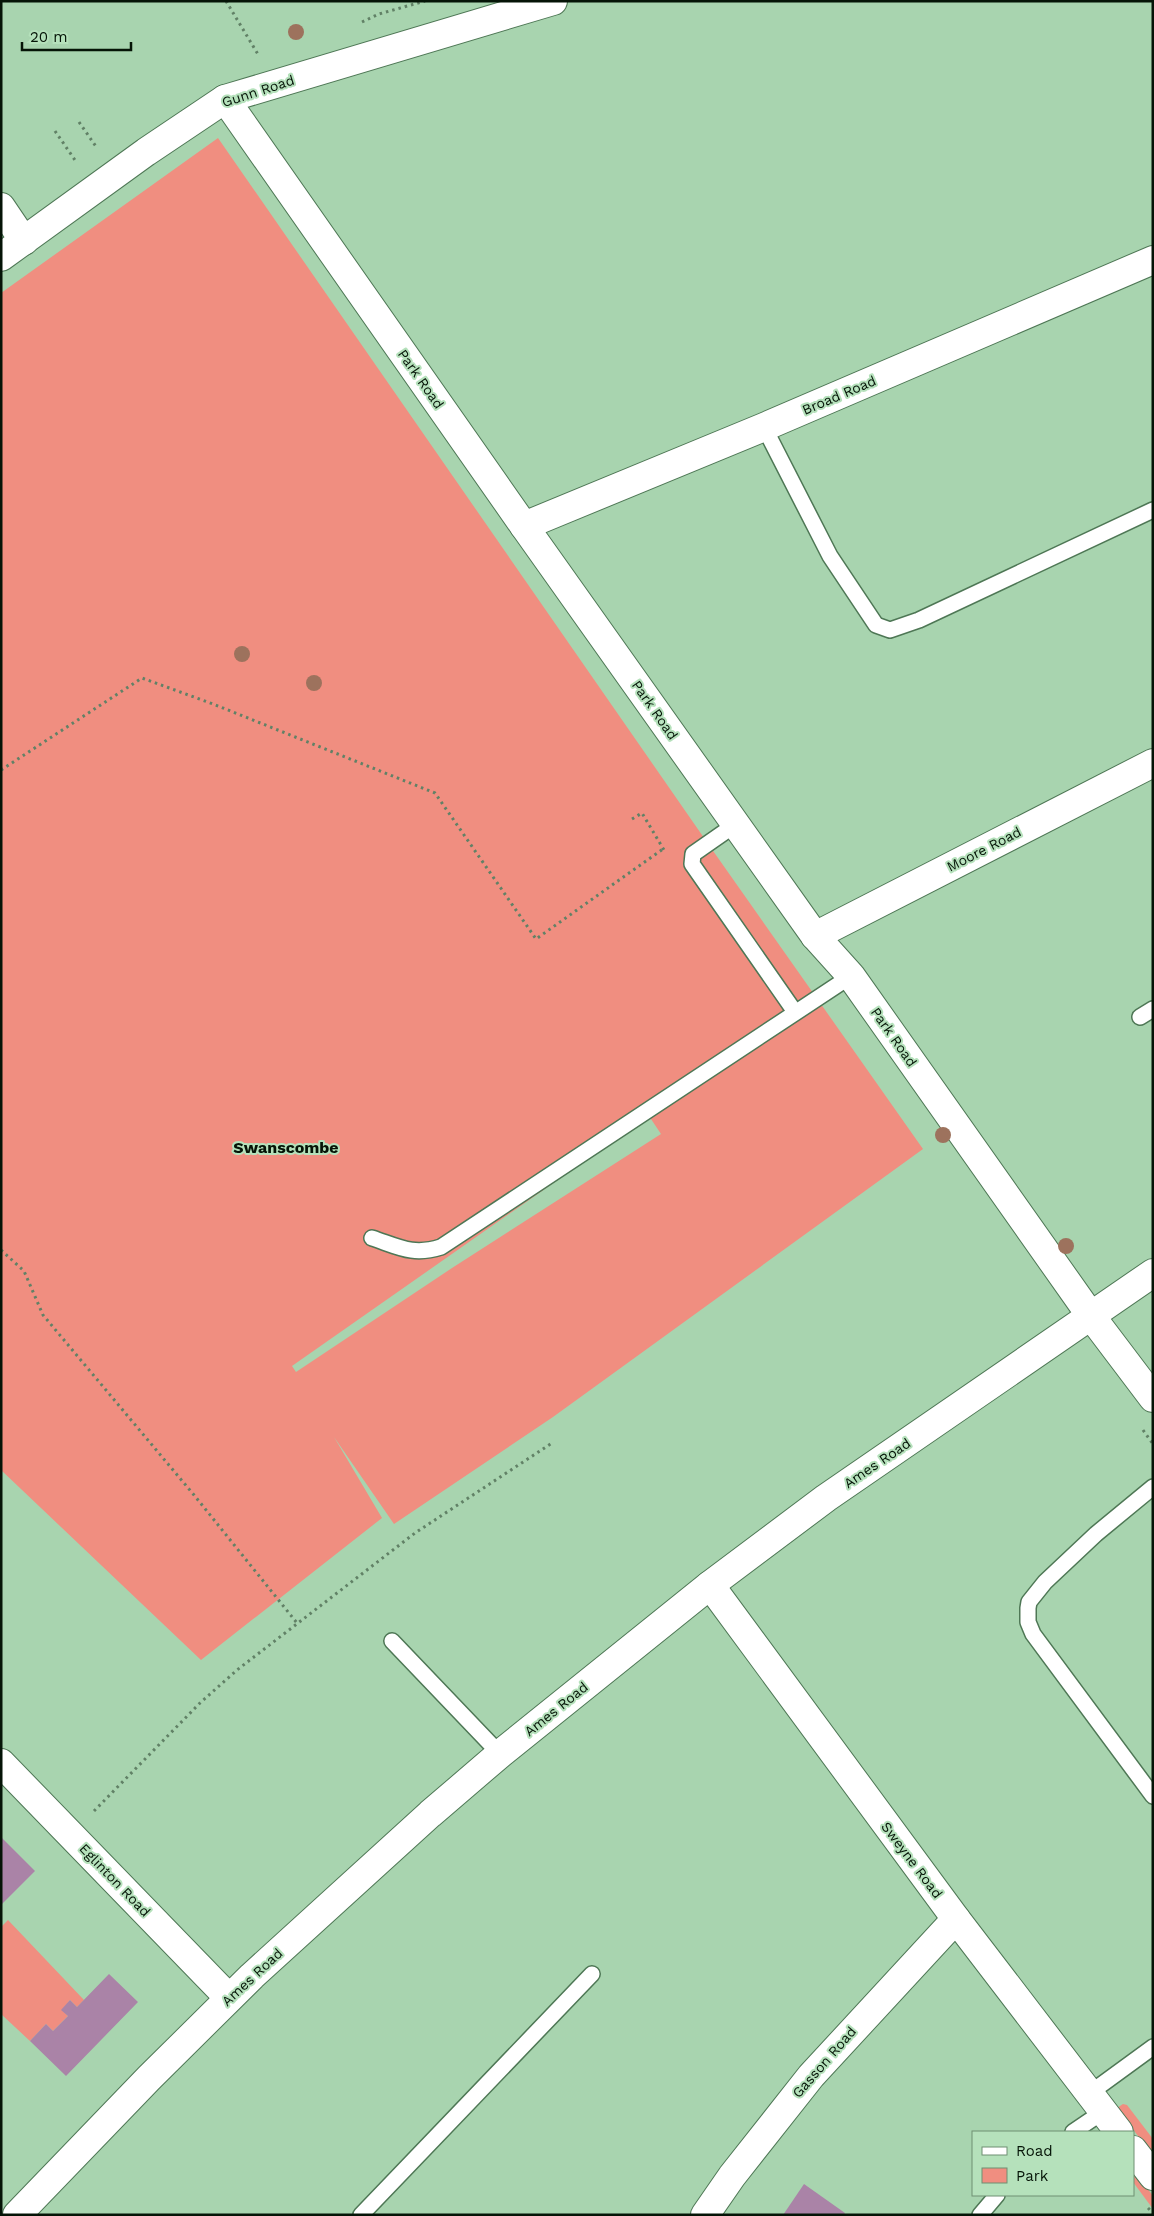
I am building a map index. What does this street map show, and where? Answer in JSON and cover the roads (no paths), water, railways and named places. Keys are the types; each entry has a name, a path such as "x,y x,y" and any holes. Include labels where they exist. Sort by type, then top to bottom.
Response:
{"street":[{"name":"Gunn Road","path":"1,257 146,152 225,99 553,1"},
{"name":"Park Road","path":"225,99 524,526 815,936 851,976 1091,1316 1153,1398"},
{"path":"1,207 24,241"},
{"name":"Broad Road","path":"524,526 764,427 1153,260"},
{"name":"Moore Road","path":"815,936 1153,763"},
{"name":"Ames Road","path":"17,2215 229,1998 423,1820 500,1754 710,1585 826,1498 1153,1273"},
{"name":"Sweyne Road","path":"710,1585 956,1919 1104,2112"},
{"name":"Eglinton Road","path":"1,1763 229,1998"},
{"name":"Gasson Road","path":"704,2215 738,2168 811,2076 956,1919"},
{"path":"1134,2151 1153,2176"}],"lane":[{"path":"764,427 830,556 876,625 890,630 919,620 1153,510"},
{"path":"736,824 693,854 692,864 795,1012"},
{"path":"372,1238 409,1251 426,1252 441,1247 851,976"},
{"path":"1153,1487 1096,1534 1056,1571 1029,1602 1027,1613 1033,1634 1153,1796"},
{"path":"392,1641 500,1754"},
{"path":"362,2215 592,1974"},
{"path":"1075,2131 1104,2112 1153,2047"},
{"path":"980,2215 996,2196"}],"district":[{"name":"Swanscombe","path":"286,1147"}]}
